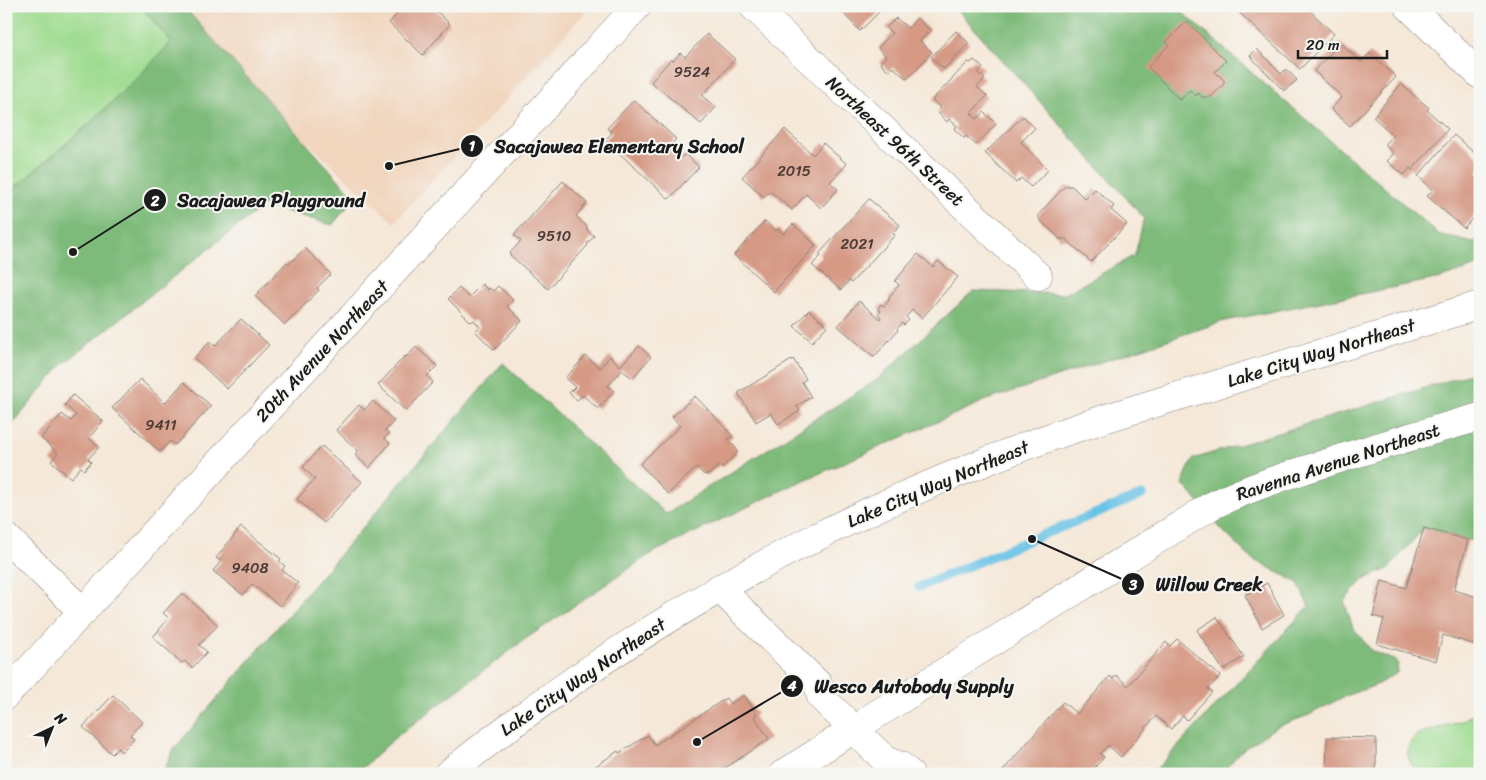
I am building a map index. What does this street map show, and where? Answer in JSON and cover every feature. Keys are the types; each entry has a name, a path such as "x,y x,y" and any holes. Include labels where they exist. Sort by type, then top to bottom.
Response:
{"street":[{"name":"20th Avenue Northeast","path":"6,695 637,6"},
{"name":"Northeast 96th Street","path":"753,6 1038,276"},
{"path":"1408,6 1480,74"},
{"name":"Lake City Way Northeast","path":"448,774 567,684 642,634 719,588 834,528 911,492 1046,439 1128,411 1480,305"},
{"name":"Ravenna Avenue Northeast","path":"782,774 1211,506 1239,492 1267,482 1398,440 1480,417"},
{"path":"6,537 83,612"},
{"path":"719,588 818,684 821,698 862,724 885,760 906,770"}],"shaded area":[{"path":"162,6 591,6 394,223"}],"green space":[{"path":"6,6 162,6 273,110 6,394"},
{"path":"140,6 183,6 355,198 332,225 264,205 62,365 6,432 6,190 13,189 90,123 171,42"},
{"path":"954,6 1175,6 1438,234 1473,243 1480,238 1480,265 1441,278 1224,321 987,400 793,485 652,553 524,640 396,737 356,774 162,774 174,749 503,363 666,514 878,379 973,291 1065,294 1135,255 1144,218"},
{"path":"1480,371 1480,543 1424,528 1388,569 1363,580 1344,601 1353,628 1372,651 1398,662 1397,673 1376,685 1343,697 1309,715 1276,727 1241,751 1221,774 1152,774 1309,606 1297,582 1252,559 1223,531 1182,483 1193,459"},
{"path":"1480,710 1480,774 1419,774 1411,764 1408,754 1408,749 1413,739 1418,734 1462,721"}],"building":[{"path":"404,6 431,6 450,24 423,55 389,23"},
{"path":"850,6 876,6 880,11 860,31 843,13"},
{"path":"1232,6 1305,6 1334,34 1300,69"},
{"path":"896,18 908,28 917,18 930,30 920,41 932,52 907,79 893,67 889,71 880,63 886,56 878,48 892,33 886,28"},
{"path":"1187,21 1226,61 1215,72 1224,80 1224,84 1211,97 1202,97 1198,93 1196,96 1190,90 1180,100 1148,67 1169,45 1166,42"},
{"path":"956,31 969,43 944,69 931,57"},
{"path":"707,34 735,59 702,96 716,107 701,124 651,82 671,59 673,61 680,53 685,57"},
{"path":"1340,43 1361,62 1370,53 1396,77 1350,126 1331,109 1342,97 1314,71"},
{"path":"1257,49 1281,74 1286,69 1297,80 1284,91 1250,56"},
{"path":"974,60 983,68 978,73 985,79 977,87 987,96 971,113 977,119 984,112 996,124 976,145 954,129 957,126 949,119 947,122 937,112 941,108 932,100 968,62 970,63"},
{"path":"1401,84 1429,108 1427,110 1448,129 1412,170 1410,168 1404,175 1387,161 1394,153 1385,145 1393,135 1373,117"},
{"path":"634,100 676,139 670,146 682,157 685,154 699,167 669,199 605,140 612,133 607,128"},
{"path":"1023,116 1035,128 1021,142 1048,170 1031,187 1021,178 1016,183 985,153"},
{"path":"785,129 813,155 823,143 847,164 830,182 838,189 821,208 806,194 792,210 770,191 764,197 742,177"},
{"path":"1454,135 1480,158 1480,168 1477,171 1480,173 1480,209 1464,228 1427,196 1433,190 1418,176"},
{"path":"563,181 587,203 576,216 594,236 548,289 509,254 521,241 514,235"},
{"path":"1065,186 1072,186 1085,199 1095,189 1114,206 1111,210 1127,224 1091,262 1066,239 1060,239 1039,219 1039,214"},
{"path":"869,199 900,225 892,233 895,235 851,283 849,281 841,290 812,265 821,256 819,254"},
{"path":"765,221 776,231 778,229 783,234 793,224 816,245 774,292 734,255"},
{"path":"305,248 331,274 317,288 319,290 285,325 255,296 287,262 289,264"},
{"path":"918,254 933,267 938,261 958,277 922,318 912,310 906,317 909,320 904,325 902,323 874,357 838,326 859,301 880,319 881,317 878,314 881,311 878,309 881,304 884,306 890,299 888,298 899,285 895,281"},
{"path":"482,284 488,290 490,288 493,291 498,286 513,300 507,306 522,321 494,350 475,331 480,327 474,320 471,322 448,299 459,288 469,297"},
{"path":"809,310 827,326 812,342 794,326"},
{"path":"241,319 269,345 227,389 194,358 210,341 215,346"},
{"path":"639,346 651,357 632,378 622,370 608,386 614,391 598,409 583,395 577,400 569,393 575,387 565,378 586,356 600,368 610,356 620,366"},
{"path":"416,347 437,366 427,376 433,382 406,411 378,385"},
{"path":"793,359 806,379 802,382 811,397 797,406 800,411 778,424 771,413 756,422 738,393"},
{"path":"140,379 165,403 184,382 211,406 175,445 170,441 160,452 112,408"},
{"path":"73,395 103,421 89,438 99,447 88,459 91,462 84,470 81,467 71,478 51,461 58,453 41,438 62,414 71,421 76,415 65,405"},
{"path":"695,396 733,436 728,440 736,448 737,453 722,468 720,465 708,475 703,474 697,467 668,494 640,464 680,426 672,417"},
{"path":"373,401 394,421 385,431 389,434 384,438 390,443 369,468 355,455 358,451 336,430 359,405 364,410"},
{"path":"322,446 362,482 324,523 297,499 315,479 303,467"},
{"path":"241,527 281,559 279,561 285,566 282,570 298,583 280,606 252,584 243,595 213,571 221,561 216,558"},
{"path":"1424,528 1468,540 1454,590 1480,598 1480,633 1476,645 1443,635 1436,661 1377,644 1384,619 1373,616 1382,581 1406,588"},
{"path":"1267,583 1284,615 1262,628 1245,595"},
{"path":"182,593 218,625 199,645 207,652 192,668 185,661 182,663 153,637 169,618 163,613"},
{"path":"1217,617 1244,657 1223,670 1197,630"},
{"path":"1177,639 1220,676 1208,689 1212,692 1187,720 1183,716 1171,729 1156,716 1121,757 1108,745 1100,754 1104,757 1089,774 1000,774 1063,702 1077,714 1110,676 1113,679 1116,675 1128,686 1166,642 1170,646"},
{"path":"113,695 142,722 130,735 134,739 121,752 118,748 112,754 83,727"},
{"path":"744,695 757,714 754,716 769,739 716,774 584,774 618,751 619,753 648,735 655,745 726,698 730,704"},
{"path":"1327,737 1376,738 1376,774 1326,774"}],"waterway":[{"path":"919,587 1142,495"}],"place":[{"name":"Sacajawea Elementary School","path":"389,166"},
{"name":"Sacajawea Playground","path":"73,252"},
{"name":"Willow Creek","path":"1032,539"},
{"name":"Wesco Autobody Supply","path":"697,742"}]}
